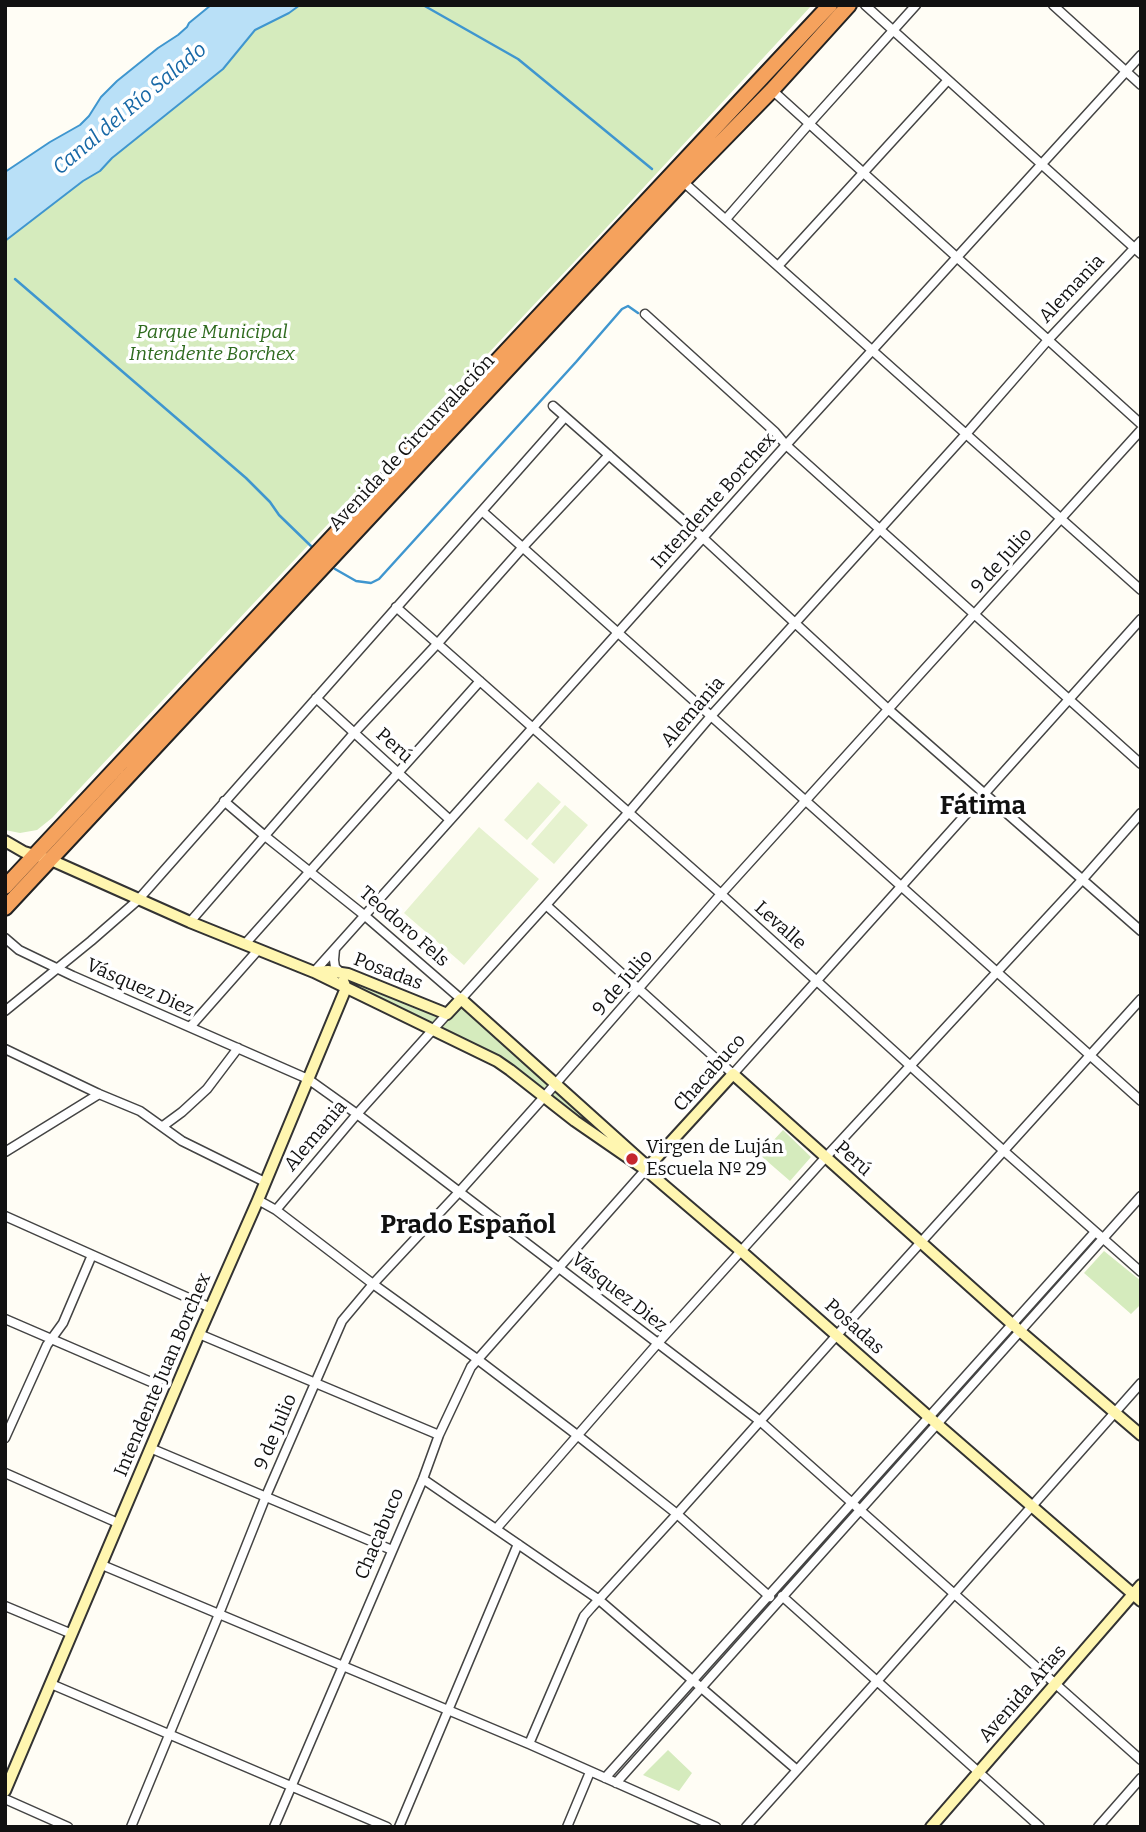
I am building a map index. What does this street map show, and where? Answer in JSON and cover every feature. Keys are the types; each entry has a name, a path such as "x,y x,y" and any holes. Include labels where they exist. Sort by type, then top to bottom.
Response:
{"highway":[{"name":"Avenida de Circunvalación","path":"5,908 678,176 830,5"},
{"name":"Avenida de Circunvalación","path":"5,887 538,318 678,176 772,90 849,5"}],"main road":[{"name":"Posadas","path":"5,841 34,856 51,860 138,900 314,972 497,1061 575,1121 647,1168"},
{"name":"Posadas","path":"314,972 348,974 447,1014"},
{"path":"340,972 346,988"},
{"name":"Intendente Juan Borchex","path":"5,1790 346,988"},
{"name":"Alemania","path":"447,1014 461,999"},
{"name":"Teodoro Fels","path":"461,999 556,1085"},
{"name":"Perú","path":"733,1074 1016,1328 1141,1435"},
{"name":"Chacabuco","path":"647,1168 733,1074"},
{"name":"Posadas","path":"556,1085 933,1421 1137,1598"},
{"name":"Avenida Arias","path":"931,1827 1056,1683 1137,1598 1141,1585"}],"street":[{"path":"865,5 1137,251"},
{"path":"726,219 916,5"},
{"path":"1053,5 1141,85"},
{"name":"Intendente Borchex","path":"314,972 702,537 1141,55"},
{"path":"778,266 948,80"},
{"path":"772,90 1141,424"},
{"path":"678,176 1141,590"},
{"name":"Alemania","path":"461,999 1048,340 1137,251 1141,240"},
{"path":"645,314 1141,764"},
{"path":"553,406 796,622 888,709 1141,932"},
{"path":"5,1011 138,900 565,417"},
{"name":"9 de Julio","path":"131,1827 266,1496 342,1321 556,1085 721,894 1141,430"},
{"path":"190,922 354,733 609,455"},
{"path":"482,511 1141,1101"},
{"name":"Levalle","path":"396,607 721,894 1141,1272"},
{"name":"Chacabuco","path":"733,1074 1141,619"},
{"path":"245,944 480,681"},
{"name":"Perú","path":"316,698 450,820"},
{"name":"Teodoro Fels","path":"224,801 364,915 461,999"},
{"path":"496,1529 825,1157 1141,813"},
{"name":"Perú","path":"546,905 733,1074"},
{"name":"Vásquez Diez","path":"5,938 19,950 58,969 308,1079 357,1114 760,1421 1141,1760"},
{"path":"335,949 335,967 340,972"},
{"path":"190,1027 258,950"},
{"path":"528,1744 584,1616 1141,999"},
{"name":"Alemania","path":"276,1210 447,1014"},
{"path":"163,1126 207,1089 238,1048"},
{"path":"5,1049 140,1111 190,1145 265,1182"},
{"path":"5,1152 99,1094"},
{"name":"Chacabuco","path":"274,1827 423,1479 439,1435 471,1367 647,1168"},
{"path":"1016,1328 1103,1240 1141,1196"},
{"path":"258,1200 276,1210 477,1359 677,1514 768,1595 779,1599 878,1681 1040,1827"},
{"path":"5,1216 211,1308"},
{"path":"616,1783 860,1510 1095,1232"},
{"path":"5,1438 47,1345 63,1323 92,1255"},
{"path":"5,1319 159,1385"},
{"path":"199,1334 439,1435"},
{"path":"746,1827 1141,1383"},
{"path":"605,1778 852,1503 933,1421"},
{"path":"150,1448 392,1550"},
{"path":"5,1474 118,1523"},
{"path":"423,1479 598,1599 797,1770"},
{"path":"399,1827 518,1544"},
{"path":"102,1565 528,1744 716,1827"},
{"path":"5,1606 72,1634"},
{"path":"51,1684 387,1827"},
{"path":"567,1827 590,1772"},
{"path":"1098,1827 1141,1778"},
{"path":"5,1799 68,1827"}],"green space":[{"name":"Parque Municipal Intendente Borchex","path":"300,5 812,5 52,818 37,830 20,833 5,830 5,241 100,171 112,158 223,69 255,30"},
{"path":"538,782 561,802 527,840 504,820"},
{"path":"565,805 588,825 554,864 531,844"},
{"path":"479,827 539,879 464,965 404,913"},
{"path":"348,974 447,1014 461,999 628,1157 497,1061 346,988"},
{"path":"783,1130 811,1157 790,1181 760,1155"},
{"path":"1104,1251 1141,1281 1141,1304 1131,1314 1084,1273"},
{"path":"668,1750 692,1773 679,1791 643,1775"}],"water":[{"name":"Canal del Río Salado","path":"211,5 300,5 255,30 223,69 112,158 100,171 5,241 5,172 80,125 117,81 178,35"}],"waterway":[{"path":"423,5 518,59 652,169"},
{"path":"15,279 246,478 313,548"},
{"path":"335,569 356,581 371,583 379,579 622,309 628,306 638,313"}],"place":[{"name":"Virgen de Luján Escuela Nº 29","path":"632,1159"}],"district":[{"name":"Fátima","path":"983,807"},
{"name":"Prado Español","path":"468,1226"}]}
